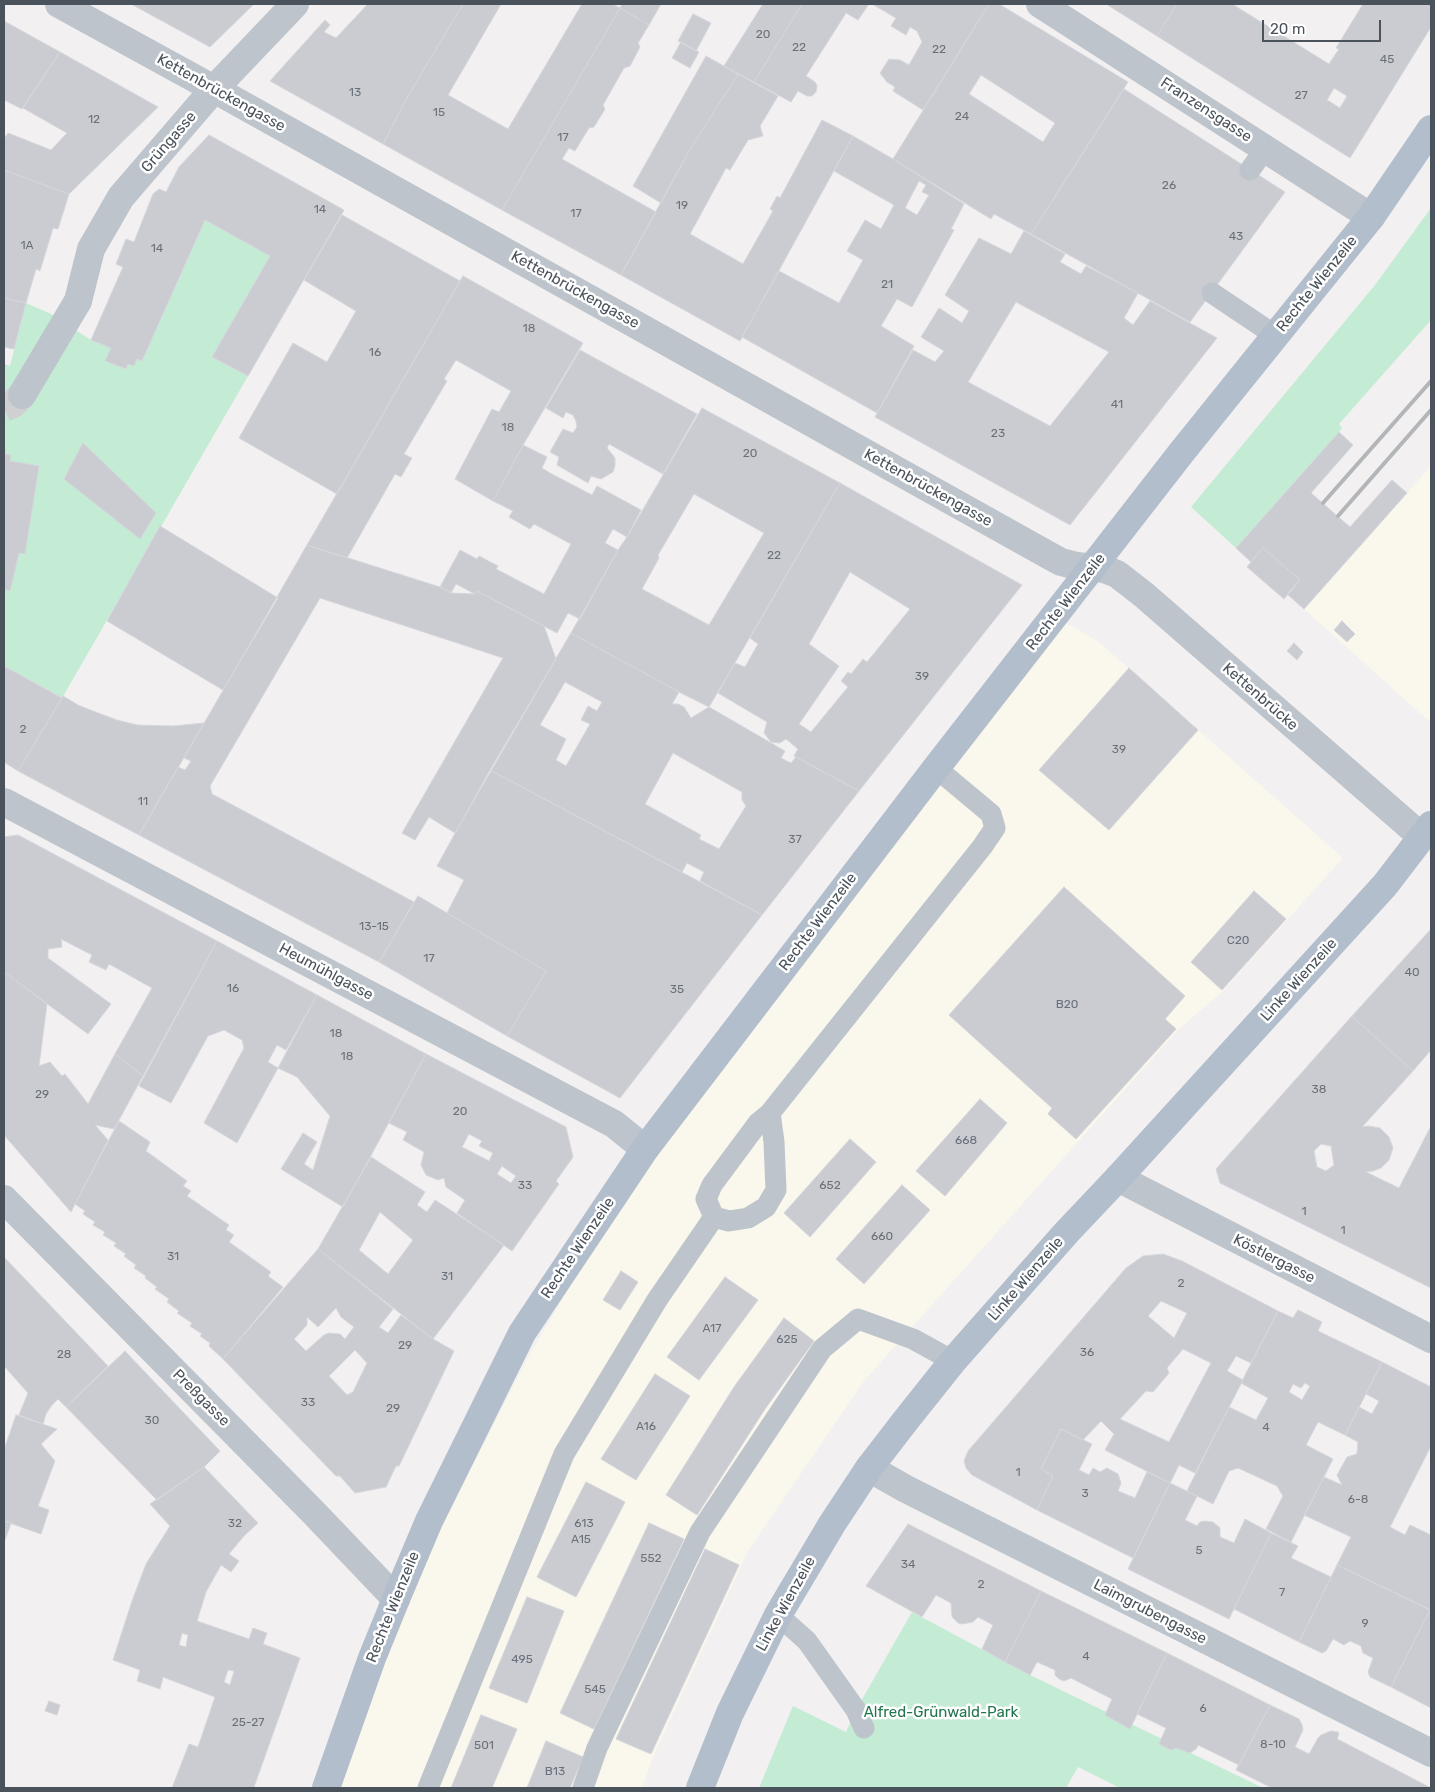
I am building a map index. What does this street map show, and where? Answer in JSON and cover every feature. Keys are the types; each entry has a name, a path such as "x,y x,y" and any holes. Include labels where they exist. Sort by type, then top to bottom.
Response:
{"main road":[{"name":"Rechte Wienzeile","path":"326,1788 372,1658 396,1599 436,1508 522,1333 644,1149 936,768 1181,453 1371,217 1431,129"},
{"name":"Linke Wienzeile","path":"700,1788 730,1712 778,1615 832,1524 869,1468 954,1361 1066,1232 1118,1178 1385,885 1427,831"}],"street":[{"name":"Kettenbrückengasse","path":"59,4 1061,562 1093,567"},
{"name":"Grüngasse","path":"22,395 78,301 91,250 122,197 214,89 295,4"},
{"name":"Franzensgasse","path":"1040,4 1258,159 1371,217"},
{"name":"Kettenbrücke","path":"1093,567 1117,574 1128,581 1427,831"},
{"name":"Heumühlgasse","path":"4,802 614,1124 644,1149"},
{"name":"Köstlergasse","path":"1118,1178 1431,1339"},
{"name":"Preßgasse","path":"4,1199 314,1513 396,1599"},
{"name":"Laimgrubengasse","path":"869,1468 906,1489 1431,1754"}],"lane":[{"path":"1212,293 1276,336"},
{"path":"714,1217 706,1199 712,1185 758,1123 770,1113 982,847 995,828 991,814 936,768"},
{"path":"714,1217 729,1221 748,1218 766,1207 776,1190 774,1142 770,1113"},
{"path":"428,1788 564,1454 657,1300 714,1217"},
{"path":"583,1788 597,1748 700,1532 822,1349 858,1319 913,1339 954,1361"},
{"path":"778,1615 807,1641 856,1710 864,1728"}],"shaded area":[{"path":"1431,466 1431,723 1304,609"},
{"path":"1055,616 1099,642 1343,858 1222,992 1178,1030 864,1381 748,1551 652,1759 642,1788 334,1788 380,1647 526,1361 650,1150"}],"green space":[{"path":"1431,208 1431,320 1339,424 1342,428 1339,432 1236,548 1191,507 1375,285"},
{"path":"205,220 270,256 212,357 248,376 62,698 4,666 4,364 10,366 26,303 51,314 91,340 111,348 105,361 126,369 128,364 134,365 137,359 142,361"},
{"name":"Alfred-Grünwald-Park","path":"912,1612 1030,1675 1263,1788 1120,1788 1078,1767 1066,1788 759,1788 793,1706 846,1732 856,1710"}],"building":[{"path":"131,4 254,4 210,47"},
{"path":"368,4 463,4 408,96 383,144 270,81 325,20 330,25 324,32 336,38"},
{"path":"463,4 501,4 448,95 508,129 582,4 612,4 620,8 502,210 383,144 408,96"},
{"path":"622,4 661,4 649,25 620,8"},
{"path":"763,4 802,4 754,82 724,66"},
{"path":"802,4 869,4 858,20 846,13 806,76 815,82 817,86 816,92 812,96 807,96 798,91 791,102 754,82"},
{"path":"872,4 989,4 923,110 893,91 895,87 887,82 880,73 889,59 900,60 909,65 922,42 917,31 910,27 906,35 891,26 896,18"},
{"path":"989,4 999,4 1128,82 1031,234 994,214 991,219 893,159","holes":["981,75 1055,123 1043,142 969,94"]},
{"path":"1106,4 1177,4 1157,36"},
{"path":"1177,4 1232,4 1329,64 1339,49 1336,48 1363,4 1431,4 1431,27 1350,158 1157,36","holes":["1334,88 1347,96 1340,108 1327,100"]},
{"path":"620,8 649,25 638,43 640,47 630,66 624,68 603,105 605,109 594,127 589,128 575,151 569,148 562,159 656,212 621,275 502,210"},
{"path":"693,14 711,23 696,51 678,41"},
{"path":"4,21 60,52 22,109 4,100"},
{"path":"681,42 699,52 690,68 672,58"},
{"path":"60,52 158,107 69,194 4,170 4,139 8,133 51,150 67,133 23,108"},
{"path":"706,56 738,74 689,151 661,203 633,186"},
{"path":"738,74 778,96 760,126 763,136 748,140 730,170 726,168 690,234 743,264 773,211 770,209 777,196 780,198 822,120 853,136 740,341 621,275 689,151"},
{"path":"1124,89 1285,192 1190,322 1031,234"},
{"path":"209,135 344,210 248,376 212,357 270,256 205,220 142,361 137,359 134,366 128,364 126,369 105,361 111,348 91,340 123,267 116,264 126,239 134,242 153,194 159,189 166,192 179,167"},
{"path":"853,136 964,204 951,229 954,230 912,307 897,299 881,326 914,346 877,413 742,337 779,271 839,303 863,260 847,251 865,220 881,229 894,205 834,171","holes":["919,181 926,185 922,192 929,195 917,215 905,208"]},
{"path":"4,170 69,194 58,229 53,228 40,271 36,269 26,303 4,298"},
{"path":"342,215 460,281 337,494 239,438 293,343 327,362 356,311 304,280"},
{"path":"1024,231 1065,254 1060,262 1081,274 1086,266 1138,293 1124,318 1133,325 1150,301 1217,338 1070,525 875,417 913,350 935,362 944,351 921,337 939,308 962,323 969,311 945,295 979,238 1011,254","holes":["1016,302 1109,352 1050,426 968,382"]},
{"path":"463,276 583,343 523,445 493,501 455,479 492,409 499,412 511,391 456,360 444,379 447,381 404,454 412,458 401,477 395,474 347,558 307,545"},
{"path":"4,298 26,303 14,349 4,347"},
{"path":"580,350 697,414 663,474 609,444 607,448 615,458 615,466 613,472 601,479 591,476 588,483 557,465 559,457 550,452 563,429 573,433 577,427 576,421 573,415 566,412 563,418 546,408"},
{"path":"702,408 840,483 709,707 571,633","holes":["694,494 764,533 709,625 642,589 659,558 658,555"]},
{"path":"1339,432 1353,445 1311,493 1350,527 1392,480 1407,493 1304,609 1287,594 1300,580 1263,548 1251,562 1236,548"},
{"path":"83,443 156,513 140,539 64,479"},
{"path":"523,445 547,457 542,468 550,473 592,495 597,486 641,510 627,537 613,529 605,543 618,550 580,619 568,613 557,633 477,591 475,594 456,584 451,593 440,587 460,550 477,559 479,556 498,566 496,569 544,594 571,544 534,524 530,529 509,517 513,511 493,501"},
{"path":"4,454 11,455 10,461 39,466 25,554 19,553 10,591 4,589"},
{"path":"840,483 1022,585 859,791 794,756 798,749 786,739 780,743 771,742 764,733 767,722 718,693 735,663 745,667 758,644 750,638","holes":["850,572 910,609 867,662 863,659 851,674 848,672 841,681 848,687 811,732 799,724 839,666 809,644"]},
{"path":"160,526 278,598 223,690 107,621"},
{"path":"307,545 440,587 451,593 475,594 477,591 544,626 556,659 455,833 429,817 415,840 402,833 503,658 320,598 210,786 212,794 414,902 379,962 139,835 178,767 185,770 191,761 184,758"},
{"path":"1263,548 1300,580 1284,599 1247,567"},
{"path":"1342,621 1355,634 1347,642 1334,630"},
{"path":"571,633 679,692 672,704 684,707 691,718 709,707 785,751 781,758 791,763 796,757 859,791 762,915 700,881 704,872 687,863 682,872 490,770","holes":["565,682 602,702 597,711 588,706 581,720 590,724 566,766 556,760 566,739 540,725","673,753 742,792 742,800 746,806 719,849 699,839 701,835 645,804"]},
{"path":"1294,643 1303,652 1297,660 1287,651"},
{"path":"4,666 62,698 18,771 4,762"},
{"path":"1129,668 1198,730 1109,830 1039,770"},
{"path":"63,696 78,705 98,713 137,725 173,726 204,723 139,835 18,771"},
{"path":"490,770 762,915 620,1098 507,1036 546,971 447,913 464,880 437,866"},
{"path":"18,835 217,941 143,1076 115,1054 152,988 109,964 106,970 89,962 92,955 61,939 62,947 48,949 48,958 111,1004 88,1034 4,972 4,837"},
{"path":"1064,887 1185,996 1165,1019 1176,1029 1076,1139 1048,1114 1052,1108 949,1015"},
{"path":"1254,891 1286,919 1222,990 1191,962"},
{"path":"418,896 546,971 507,1036 379,962"},
{"path":"1431,929 1431,1050 1413,1071 1352,1016"},
{"path":"217,941 317,995 286,1050 277,1045 268,1062 278,1068 237,1143 204,1123 244,1048 242,1040 224,1030 208,1036 171,1103 139,1086"},
{"path":"4,972 47,1004 39,1066 50,1062 62,1076 65,1074 88,1104 115,1054 143,1076 114,1129 95,1125 108,1140 71,1212 4,1135"},
{"path":"317,995 426,1054 343,1207 281,1169 303,1133 317,1142 304,1164 313,1170 330,1116 297,1077 278,1068"},
{"path":"1352,1016 1413,1071 1362,1127 1380,1128 1389,1137 1393,1148 1389,1160 1381,1168 1366,1172 1399,1188 1431,1126 1431,1288 1220,1183 1216,1169","holes":["1321,1144 1331,1146 1334,1165 1326,1171 1317,1167 1314,1151"]},
{"path":"426,1054 566,1127 573,1157 556,1181 559,1184 512,1251 457,1213 465,1200 446,1187 444,1178 438,1180 426,1175 421,1165 424,1152 403,1140 407,1132 389,1123","holes":["469,1134 482,1141 479,1146 493,1153 489,1161 462,1147","502,1166 516,1176 511,1183 497,1174"]},
{"path":"980,1099 1007,1123 945,1196 916,1171"},
{"path":"119,1121 150,1142 146,1151 187,1181 183,1186 191,1191 187,1196 229,1225 226,1230 234,1235 229,1242 271,1272 268,1276 283,1287 223,1359 209,1346 210,1343 200,1336 202,1334 190,1326 192,1323 177,1313 179,1311 167,1302 169,1299 155,1289 157,1287 145,1278 146,1276 134,1268 136,1265 124,1256 126,1254 114,1246 116,1243 103,1235 105,1232 93,1225 95,1222 83,1214 85,1211 75,1204"},
{"path":"850,1139 876,1162 810,1237 784,1213"},
{"path":"371,1157 425,1192 417,1205 427,1212 435,1200 504,1245 433,1339 318,1249","holes":["380,1212 413,1240 388,1274 359,1250"]},
{"path":"902,1185 930,1210 864,1284 836,1259"},
{"path":"318,1249 393,1309 379,1327 388,1333 401,1315 433,1339 454,1351 399,1466 396,1466 386,1487 355,1493 340,1476 336,1476 223,1359","holes":["336,1308 341,1317 354,1327 345,1339 340,1334 329,1333 324,1335 306,1351 294,1339 307,1325 307,1317 318,1327","355,1350 367,1363 353,1392 347,1395 329,1376"]},
{"path":"1163,1254 1182,1261 1278,1311 1251,1363 1236,1356 1227,1371 1243,1380 1195,1473 1179,1465 1170,1483 1105,1450 1114,1434 1101,1421 1083,1440 1061,1429 1041,1469 1053,1476 1037,1510 972,1475 966,1468 964,1461 968,1451 1126,1268 1143,1256","holes":["1161,1301 1187,1313 1174,1338 1148,1316","1183,1349 1211,1363 1169,1442 1120,1419 1146,1391 1153,1392 1169,1373 1167,1368"]},
{"path":"4,1257 108,1366 66,1407 58,1399 46,1414 43,1424 19,1415 28,1393 4,1366"},
{"path":"621,1271 638,1282 620,1310 603,1300"},
{"path":"725,1277 758,1300 699,1380 667,1357"},
{"path":"1298,1310 1322,1322 1318,1331 1382,1362 1345,1435 1318,1422 1306,1445 1333,1459 1291,1542 1266,1529 1283,1496 1277,1486 1238,1468 1229,1471 1213,1504 1187,1491 1229,1407 1256,1420 1268,1398 1241,1383 1278,1311 1293,1318","holes":["1305,1383 1310,1386 1302,1400 1289,1392 1293,1384 1301,1388"]},
{"path":"784,1318 814,1341 765,1409 697,1515 666,1495 734,1387"},
{"path":"125,1351 220,1451 204,1467 157,1500 66,1407"},
{"path":"1382,1362 1431,1387 1431,1446 1390,1527 1405,1535 1410,1525 1431,1535 1431,1610 1337,1565 1351,1537 1304,1515 1324,1477 1342,1485 1337,1475 1347,1457 1357,1454 1358,1442 1345,1435 1359,1407 1372,1414 1379,1401 1366,1394"},
{"path":"655,1374 690,1396 636,1480 601,1459"},
{"path":"16,1415 57,1429 41,1444 55,1461 38,1506 49,1510 41,1534 4,1521 4,1450"},
{"path":"1061,1429 1092,1444 1079,1470 1089,1475 1093,1468 1100,1472 1107,1468 1118,1474 1121,1483 1118,1491 1135,1498 1147,1472 1170,1483 1133,1558 1037,1510 1053,1476 1041,1469"},
{"path":"204,1467 258,1523 229,1554 239,1561 231,1572 221,1565 206,1592 197,1621 249,1639 253,1628 267,1633 263,1644 300,1658 254,1787 258,1788 172,1788 189,1744 198,1747 215,1697 163,1677 160,1689 137,1681 140,1670 113,1660 146,1564 170,1526 150,1504","holes":["182,1633 188,1635 186,1647 179,1645","228,1670 234,1671 230,1685 224,1682"]},
{"path":"586,1482 625,1502 576,1597 537,1577"},
{"path":"1170,1483 1197,1496 1185,1520 1197,1526 1200,1522 1213,1522 1220,1528 1220,1537 1234,1543 1245,1519 1271,1533 1229,1619 1128,1569"},
{"path":"4,1521 11,1523 4,1543"},
{"path":"649,1523 684,1539 594,1729 560,1713"},
{"path":"908,1524 1041,1591 1005,1662 982,1649 993,1625 978,1617 973,1622 958,1623 952,1617 951,1603 936,1595 922,1617 866,1586"},
{"path":"1271,1533 1298,1546 1291,1558 1331,1577 1299,1642 1234,1609"},
{"path":"705,1549 739,1565 651,1754 616,1739"},
{"path":"1337,1565 1430,1610 1391,1687 1370,1677 1368,1672 1373,1658 1363,1653 1361,1646 1350,1641 1344,1645 1333,1639 1326,1651 1322,1653 1299,1642"},
{"path":"1041,1591 1167,1653 1130,1729 1105,1715 1112,1699 1071,1678 1064,1681 1059,1679 1055,1675 1055,1670 1037,1662 1030,1675 1005,1662"},
{"path":"527,1597 564,1611 527,1703 489,1688"},
{"path":"1431,1610 1431,1708 1391,1687"},
{"path":"1167,1653 1270,1705 1239,1765 1198,1745 1190,1753 1176,1748 1171,1750 1159,1744 1166,1728 1137,1714"},
{"path":"49,1701 60,1705 57,1715 45,1711"},
{"path":"1270,1705 1299,1719 1303,1730 1295,1747 1309,1754 1321,1735 1331,1731 1338,1732 1337,1739 1431,1788 1272,1788 1236,1770"},
{"path":"481,1715 517,1729 492,1788 451,1788"},
{"path":"546,1741 583,1757 570,1788 527,1788"}],"tunnel":[{"path":"4,408 13,404 22,395"}],"railway":[{"path":"1323,503 1431,381"},
{"path":"1338,516 1431,410"}]}
